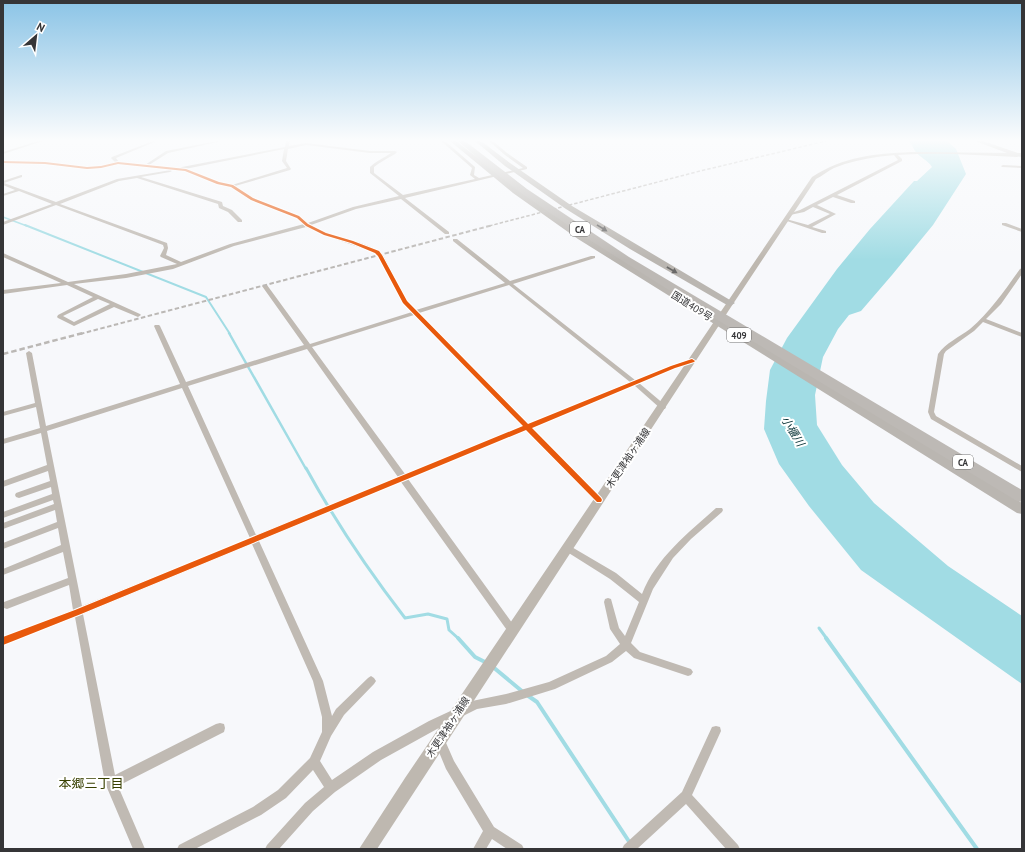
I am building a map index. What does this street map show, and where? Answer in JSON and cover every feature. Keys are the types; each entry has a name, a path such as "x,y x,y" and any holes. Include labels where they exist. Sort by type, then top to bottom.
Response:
{"highway":[{"path":"498,181 503,186 608,263 712,328"},
{"name":"国道409号","path":"503,181 542,209 642,276 1022,509"},
{"name":"CA","path":"511,181 548,207 648,272 1022,497"},
{"name":"CA","path":"521,181 554,205 649,266 1022,487"},
{"path":"533,181 575,211 638,250 730,303"}],"main road":[{"name":"木更津袖ヶ浦線","path":"368,849 512,630 663,406 712,328 813,181"}],"street":[{"path":"3,224 120,181"},
{"path":"149,181 217,202 221,207 230,211 240,221"},
{"path":"212,181 232,186 252,199 298,217 307,225 325,234 352,242 380,255 405,302 599,500"},
{"path":"232,186 250,181"},
{"path":"382,181 447,233"},
{"path":"3,292 126,276 181,264 232,245 307,225 355,208 471,181"},
{"path":"788,217 860,181"},
{"path":"3,183 18,190 165,244 166,248 163,256 181,264"},
{"path":"3,195 18,190"},
{"path":"833,195 853,202"},
{"path":"808,227 834,214 813,205"},
{"path":"788,217 808,227 824,232"},
{"path":"1004,224 1022,231"},
{"path":"455,240 663,406"},
{"path":"3,255 138,315"},
{"path":"3,442 593,257"},
{"path":"1022,270 999,303 972,330 944,350 941,354 931,412 938,420 1022,469"},
{"path":"265,286 512,630"},
{"path":"98,297 61,315 60,317 74,324 115,304"},
{"path":"982,320 1022,335"},
{"path":"157,326 318,681 325,705 327,732"},
{"path":"29,353 110,782 139,849"},
{"path":"3,641 78,612 673,367 692,361"},
{"path":"3,414 39,404"},
{"path":"3,484 50,467"},
{"path":"19,495 53,483"},
{"path":"3,515 56,496"},
{"path":"3,526 58,506"},
{"path":"270,849 309,807 331,788 377,756 476,704 506,699 551,686 609,659 625,644 629,638 654,578 670,556 688,537 719,510"},
{"path":"3,546 61,524"},
{"path":"4,572 65,547"},
{"path":"567,548 613,576 644,601"},
{"path":"7,605 72,580"},
{"path":"608,602 615,630 625,644 637,655 688,672"},
{"path":"183,849 263,807 282,794 314,762 327,732 340,712 371,680"},
{"path":"110,782 220,728"},
{"path":"628,849 686,796 716,731"},
{"path":"439,740 450,765 490,831 518,849"},
{"path":"314,762 331,788"},
{"path":"686,796 734,849"},
{"path":"479,849 490,831"}],"water":[{"name":"小櫃川","path":"914,181 962,181 933,225 892,275 861,311 849,315 838,329 823,357 815,395 817,425 842,465 874,503 948,566 1022,616 1022,684 861,570 809,506 779,464 764,429 770,370 787,338 837,269 870,229"}],"waterway":[{"path":"3,217 27,226"},
{"path":"25,225 206,297 230,334"},
{"path":"229,333 306,469"},
{"path":"306,468 352,545 405,618 428,614 447,619 449,630 458,639"},
{"path":"819,628 827,639"},
{"path":"826,638 977,849"},
{"path":"458,639 475,657 485,662"},
{"path":"493,667 523,692"},
{"path":"527,695 537,702 630,843"}],"railway":[{"path":"489,226 663,181"},
{"path":"80,334 493,225"},
{"path":"3,354 83,333"}],"cycle path":[{"path":"212,181 232,186 252,199 298,217 307,225 325,234 352,242 377,252 405,302 599,500"},
{"path":"3,641 78,612 673,367 692,361"}],"district":[{"name":"本郷三丁目","path":"91,783"}]}
